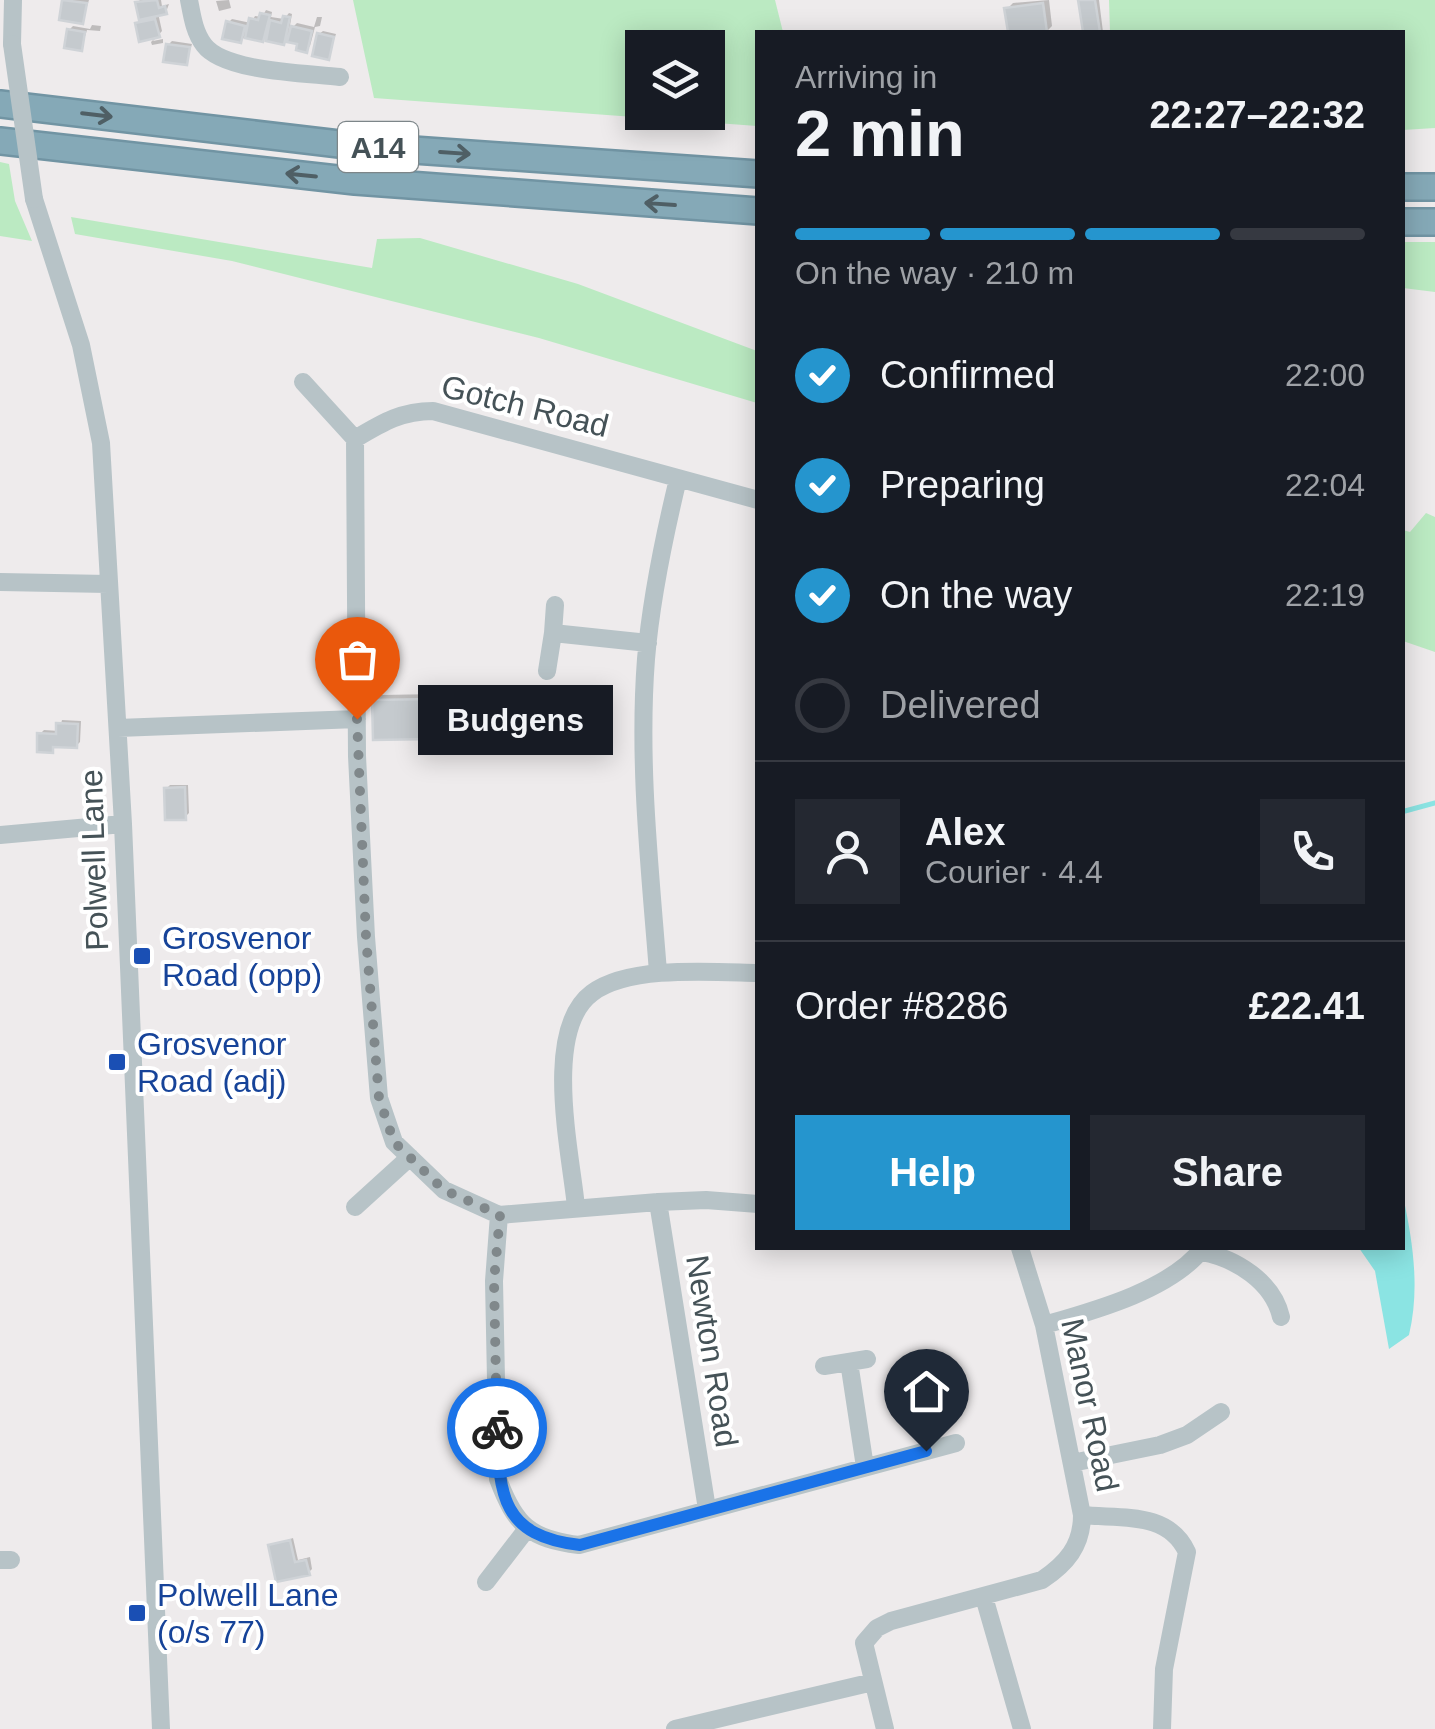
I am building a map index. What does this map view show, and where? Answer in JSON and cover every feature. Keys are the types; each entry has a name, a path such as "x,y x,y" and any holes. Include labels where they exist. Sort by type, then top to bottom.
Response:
{"highway":[{"name":"A14","path":"0,104 356,146 755,174"},
{"name":"A14","path":"0,141 355,181 755,211"},
{"path":"1405,187 1435,187"},
{"path":"1405,222 1435,222"}],"street":[{"name":"Polwell Lane","path":"12,0 12,44 34,199 81,346 102,444 123,824 161,1729"},
{"path":"189,0 201,40 220,58 340,77"},
{"path":"303,382 356,439 357,719 366,937 379,1098 394,1142 444,1190 500,1215 658,1202 755,1204"},
{"name":"Gotch Road","path":"356,439 390,417 433,411 755,499"},
{"path":"658,972 643,733 648,643 678,478"},
{"path":"0,582 108,584"},
{"path":"547,671 555,605"},
{"path":"553,632 648,643"},
{"path":"118,728 357,719"},
{"path":"0,835 123,824"},
{"path":"576,1207 562,1067 566,1038 576,1012 592,993 616,982 658,972 755,973"},
{"path":"354,1207 410,1156"},
{"name":"Newton Road","path":"658,1202 707,1510"},
{"path":"500,1215 494,1281 498,1479 508,1505 526,1530 552,1542 580,1545 956,1443"},
{"name":"Manor Road","path":"885,1729 864,1644 877,1628 891,1620 1042,1580 1063,1566 1082,1529 1044,1325 1021,1250"},
{"path":"1044,1325 1115,1305 1156,1284 1202,1250 1222,1256 1269,1288 1281,1317"},
{"path":"824,1366 858,1360 865,1467"},
{"path":"1072,1462 1160,1445 1187,1435 1221,1412"},
{"path":"1082,1516 1159,1522 1180,1537 1187,1552 1164,1669 1162,1729"},
{"path":"486,1582 526,1530"},
{"path":"984,1596 1022,1729"},
{"path":"675,1729 873,1682"}],"green space":[{"path":"353,0 775,0 782,30 755,30 755,126 725,124 725,30 625,30 625,116 374,98"},
{"path":"1109,0 1435,0 1435,128 1405,130 1405,30 1110,30"},
{"path":"0,162 9,164 15,201 32,241 0,236"},
{"path":"71,217 372,268 377,239 420,238 578,284 755,350 755,402 539,338 232,261 75,234"},
{"path":"1405,242 1435,242 1435,292 1405,288"},
{"path":"1426,513 1435,517 1435,652 1405,642 1405,531 1410,532"}],"water":[{"path":"1405,1208 1415,1283 1412,1318 1409,1335 1389,1349 1375,1271 1360,1250 1405,1250"}],"building":[{"path":"62,0 87,3 83,24 59,20"},
{"path":"157,0 159,8 165,6 167,14 139,20 135,2"},
{"path":"1078,0 1095,0 1100,30 1083,30"},
{"path":"1043,3 1047,30 1008,30 1004,8"},
{"path":"260,13 270,15 263,42 245,38 249,18 258,20"},
{"path":"283,16 290,17 284,45 266,41 270,20 281,23"},
{"path":"155,19 160,37 139,42 135,23"},
{"path":"226,21 245,26 241,43 222,39"},
{"path":"291,26 312,31 307,53 296,50 297,44 287,42"},
{"path":"67,29 85,32 82,51 64,48"},
{"path":"317,33 334,37 329,60 312,56"},
{"path":"166,44 190,47 187,65 163,62"},
{"path":"432,699 434,739 373,740 372,700"},
{"path":"56,723 78,724 77,748 53,747 53,753 37,752 37,733 56,734"},
{"path":"185,787 186,820 165,820 164,788"},
{"path":"290,1540 295,1562 306,1560 310,1575 276,1582 268,1545"}],"waterway":[{"path":"1405,811 1435,803"}],"way so far":[{"path":"357,719 366,937 379,1098 394,1142 444,1190 500,1215 494,1281 497,1428"}],"place":[{"name":"Budgens","path":"357,719"},
{"name":"Grosvenor Road (opp)","path":"142,956"},
{"name":"Grosvenor Road (adj)","path":"117,1062"},
{"name":"Polwell Lane (o/s 77)","path":"137,1613"}],"route":[{"path":"497,1428 498,1479 508,1505 526,1530 552,1542 580,1545 926,1451"}]}
